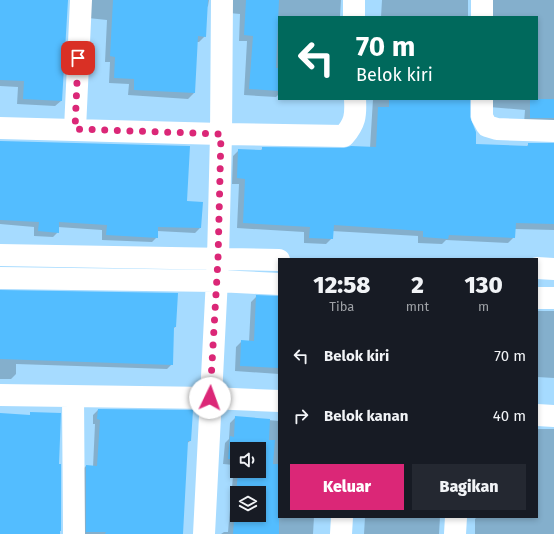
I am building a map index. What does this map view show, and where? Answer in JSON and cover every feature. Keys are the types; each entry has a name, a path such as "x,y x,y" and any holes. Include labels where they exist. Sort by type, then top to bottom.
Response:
{"street":[{"path":"75,129 81,0"},
{"path":"204,534 218,259 222,0"},
{"path":"354,0 354,16"},
{"path":"482,0 482,16"},
{"path":"0,128 344,136 352,127 356,116 355,100"},
{"path":"482,100 482,118 487,126 497,129 554,131"},
{"path":"0,255 278,260"},
{"path":"538,268 554,269"},
{"path":"0,278 217,281 278,284"},
{"path":"538,298 554,298"},
{"path":"0,396 210,398 278,401"},
{"path":"73,397 74,534"},
{"path":"538,415 554,416"},
{"path":"341,534 342,518"},
{"path":"455,534 456,518"}],"building":[{"path":"0,0 68,0 62,101 23,99 24,81 0,80"},
{"path":"113,0 208,0 206,37 198,36 195,93 134,90 134,79 114,78 115,57 110,56"},
{"path":"246,0 279,0 276,68 278,68 278,91 249,89 253,36 244,35"},
{"path":"554,99 554,118 530,118 530,100"},
{"path":"389,100 470,100 470,117 476,132 476,144 528,146 528,143 554,143 554,224 516,223 515,238 449,235 448,239 423,237 423,231 334,225 333,239 309,238 310,227 243,223 245,179 237,178 238,149 262,150 262,147 376,147 378,107 389,107"},
{"path":"0,141 190,146 187,201 203,202 201,228 158,227 158,238 106,235 107,225 59,222 59,233 38,231 39,222 0,220"},
{"path":"0,290 178,293 176,327 174,327 173,365 0,359"},
{"path":"256,295 278,296 278,368 240,366 241,340 254,341"},
{"path":"98,409 193,410 191,441 188,441 183,534 105,534 106,532 86,532 86,465 97,466 100,420 97,419"},
{"path":"30,412 61,413 59,464 61,464 61,531 60,534 0,534 0,413 30,415"},
{"path":"235,416 270,419 269,440 275,440 273,464 278,464 279,534 233,534 234,522 266,522 266,486 237,486 237,478 266,478 266,442 230,442 230,459 228,459 230,436 234,437"}],"route":[{"path":"78,58 75,129 221,134 218,259 210,398"}]}
